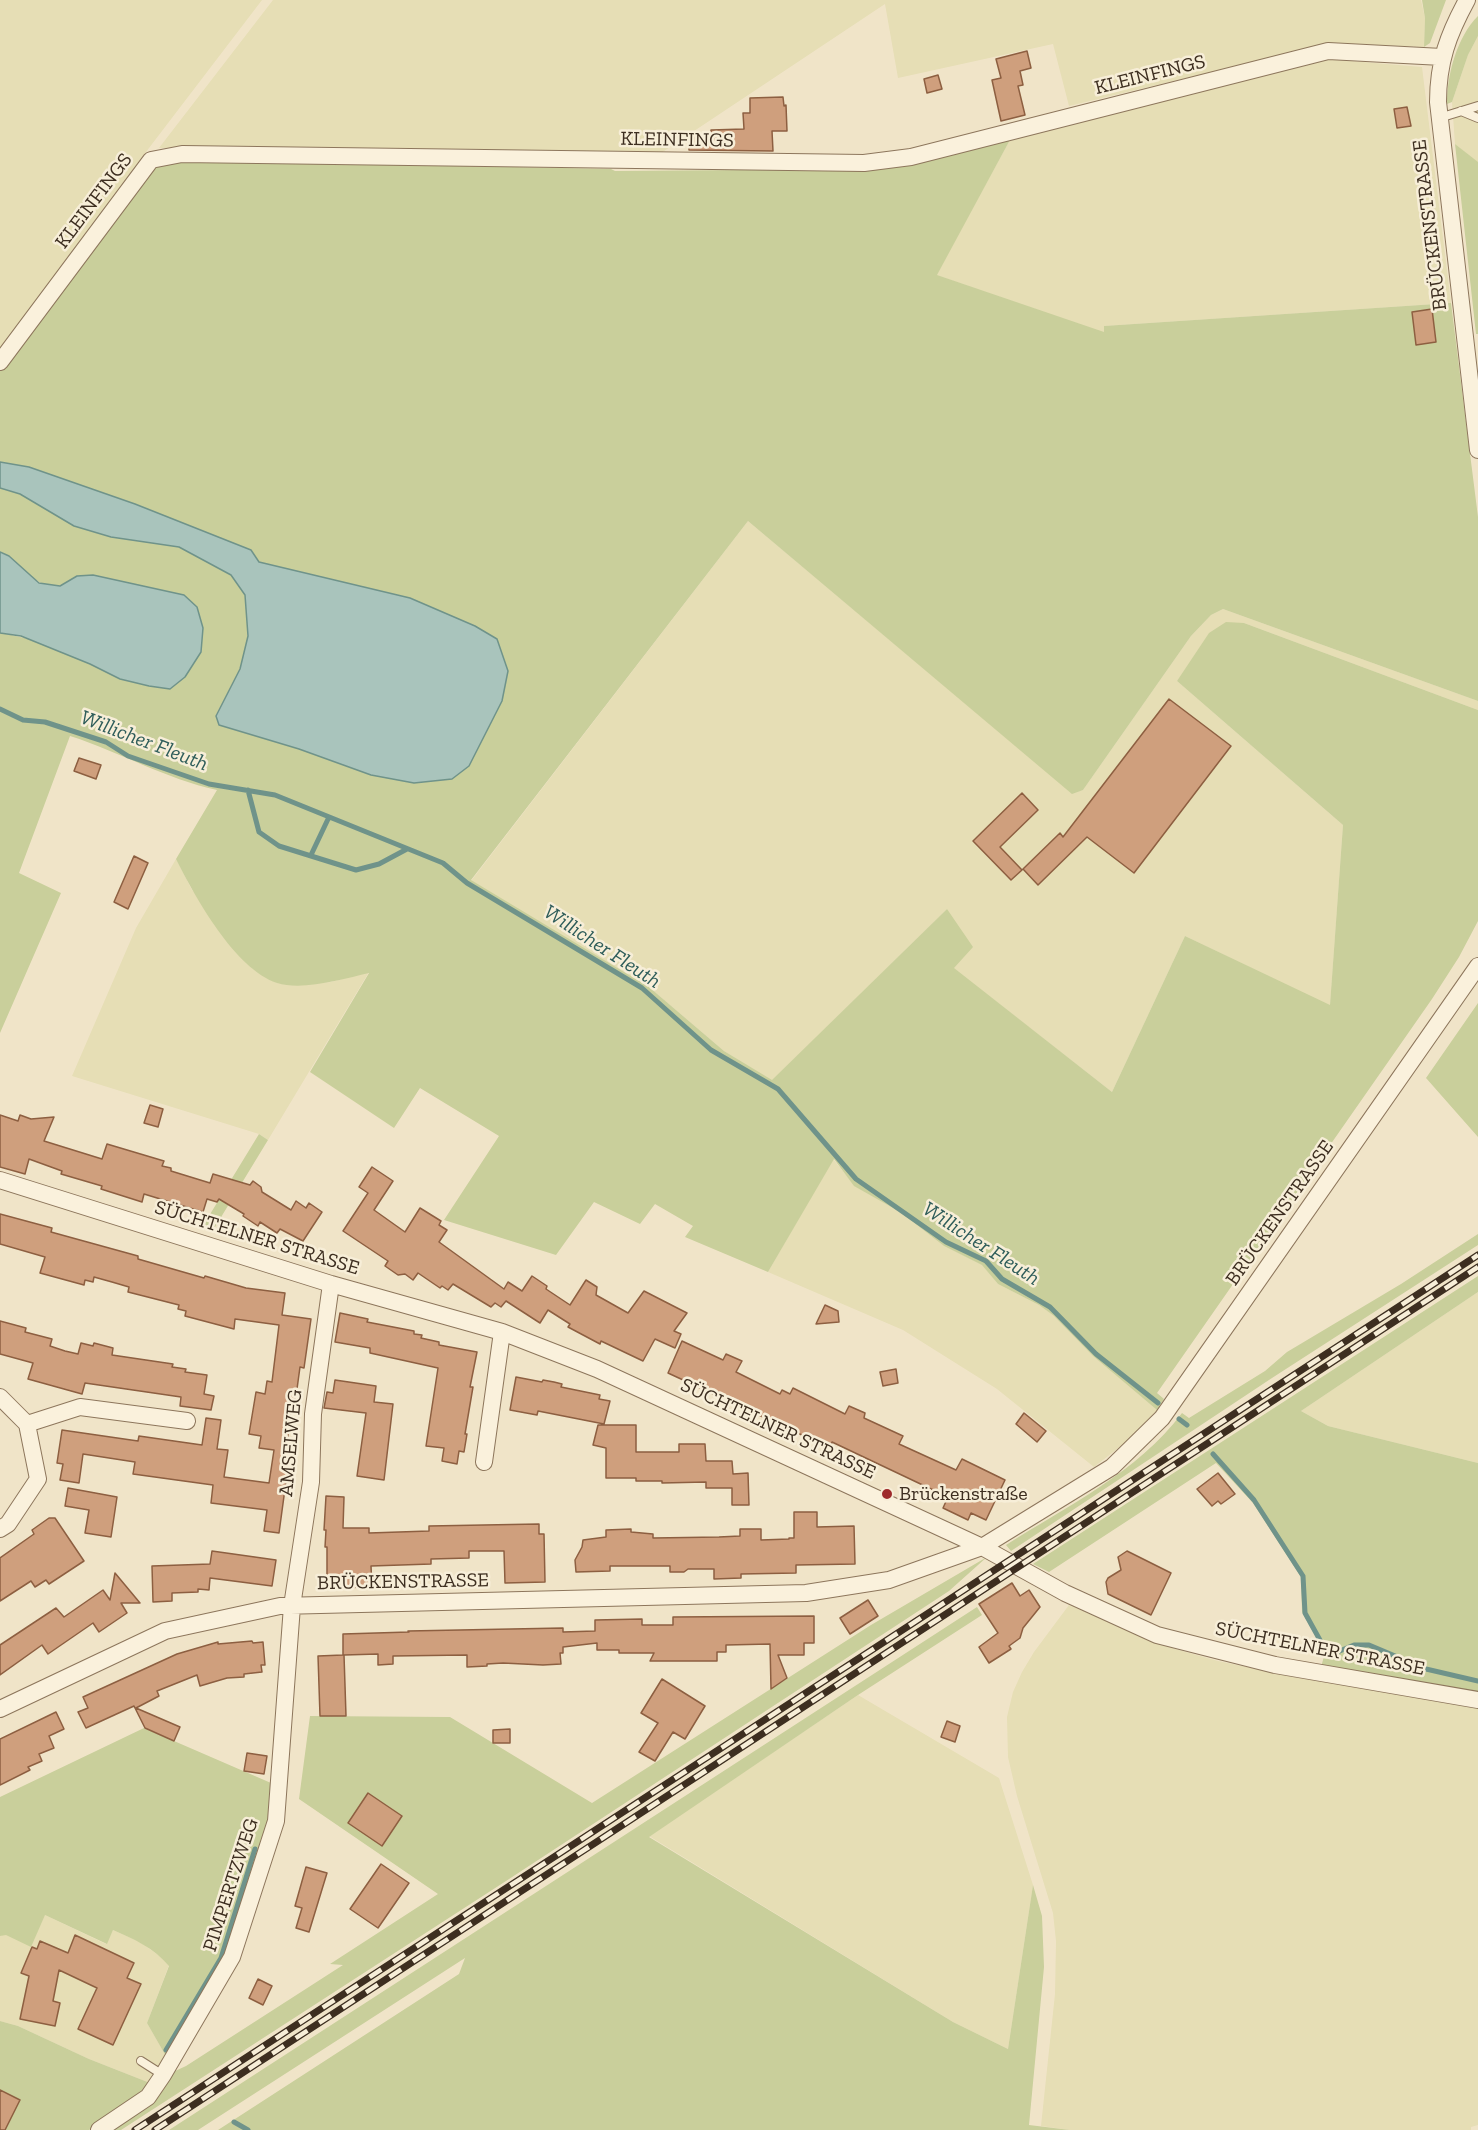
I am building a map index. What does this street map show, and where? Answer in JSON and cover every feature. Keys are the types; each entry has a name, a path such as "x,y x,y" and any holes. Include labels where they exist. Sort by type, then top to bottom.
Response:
{"street":[{"name":"BRÜCKENSTRASSE","path":"1467,0 1442,57 1438,80 1439,118 1472,352 1478,450"},
{"name":"KLEINFINGS","path":"0,362 151,160 182,154 864,163 911,157 1328,51 1442,57"},
{"name":"BRÜCKENSTRASSE","path":"0,1709 165,1631 280,1606 806,1593 890,1580 982,1547 1112,1467 1162,1418 1478,966"},
{"name":"SÜCHTELNER STRASSE","path":"0,1180 331,1284 502,1332 597,1369 982,1547 1065,1593 1157,1635 1275,1665 1478,1700"},
{"name":"AMSELWEG","path":"292,1606 310,1482 312,1414 331,1284"},
{"path":"484,1462 502,1332"},
{"path":"0,1397 27,1424 38,1479 8,1524 0,1529"},
{"path":"27,1424 80,1407 187,1422"},
{"name":"PIMPERTZWEG","path":"99,2130 148,2097 232,1957 276,1821 292,1606"}],"lane":[{"path":"1439,118 1478,106"},
{"path":"1461,111 1478,117"},
{"path":"141,2061 163,2075"}],"shaded area":[{"path":"0,0 262,0 0,350"},
{"path":"273,0 1421,0 1425,18 1424,47 1332,43 1069,106 1053,44 898,78 885,4 655,157 159,148"},
{"path":"1478,36 1477,162 1455,144 1452,102 1468,55"},
{"path":"1327,59 1422,67 1451,303 1104,326 1105,333 936,275 1011,138"},
{"path":"748,521 1072,793 1083,790 1191,636 1211,615 1223,609 1478,701 1478,710 1244,623 1177,681 1343,825 1330,1006 1185,936 1112,1092 953,968 947,909 772,1081 724,1051 649,987 471,881"},
{"path":"176,859 192,890 252,968 277,983 295,985 331,982 369,972 268,1140 259,1134 72,1076 136,928"},
{"path":"833,1159 855,1186 900,1212 944,1246 983,1265 998,1284 1039,1305 1054,1316 1093,1356 1157,1410 1135,1435 1094,1467 997,1389 903,1330 768,1272"},
{"path":"1478,1292 1478,1463 1328,1426 1301,1411"},
{"path":"1069,1605 1175,1649 1218,1661 1299,1678 1444,1700 1478,1708 1478,2125 1471,2127 1471,2130 1070,2130 1041,2126 1055,1994 1056,1941 1053,1913 1017,1796 1008,1757 1007,1717 1013,1692 1022,1672"},
{"path":"858,1695 999,1778 1033,1885 1008,2049 953,2022 649,1836"},
{"path":"45,1915 106,1944 113,1930 140,1942 169,1965 147,2023 167,2058 150,2083 89,2059 18,2026 0,2021 0,1936"}],"green space":[{"path":"1422,0 1446,0 1430,43 1424,47 1425,18"},
{"path":"1478,16 1478,36 1468,55 1452,102 1447,104 1451,69 1459,45 1464,34"},
{"path":"1011,138 937,275 1104,332 1104,326 1451,303 1478,517 1478,701 1223,609 1211,615 1191,636 1083,790 1072,794 748,521 471,880 649,987 724,1051 772,1080 947,909 973,947 954,968 1112,1092 1185,936 1330,1005 1343,825 1177,681 1209,633 1226,622 1244,623 1478,710 1478,921 1459,957 1432,999 1157,1393 1164,1399 1157,1410 1093,1356 1054,1316 1039,1305 998,1284 982,1265 944,1246 900,1212 854,1186 834,1159 768,1272 685,1237 693,1226 655,1204 640,1224 594,1202 556,1255 444,1220 499,1136 420,1088 394,1128 310,1072 369,973 299,986 277,983 261,975 246,963 218,930 176,859 217,790 180,779 70,736 19,873 61,893 0,1033 0,633 47,645 120,679 77,576 60,585 43,584 0,552 0,488 20,494 111,537 179,547 231,575 245,595 248,636 240,669 216,715 371,775 502,701 508,672 497,639 475,626 410,598 259,562 29,467 0,462 0,370 153,167 178,160 611,169 615,171 868,169"},
{"path":"1455,144 1478,162 1478,334 1476,334"},
{"path":"1478,1003 1478,1137 1426,1078"},
{"path":"259,1134 268,1140 212,1232 201,1229"},
{"path":"1478,1234 1478,1245 1011,1551 1006,1545 1077,1502 1123,1470 1145,1453 1182,1413 1189,1418 1265,1371 1287,1352 1401,1284"},
{"path":"1478,1276 1478,1292 1301,1411 1328,1426 1478,1463 1478,1694 1321,1667 1325,1653 1302,1612 1301,1577 1253,1503 1216,1463 1049,1572 1033,1564"},
{"path":"987,1557 949,1591 506,1881 121,2130 109,2130 173,2072 186,2066 343,1965 330,1964 438,1894 299,1799 310,1716 450,1717 592,1803 871,1625"},
{"path":"977,1607 982,1615 858,1695 649,1837 953,2022 1008,2049 1033,1885 1042,1916 1044,1967 1029,2125 1070,2130 218,2130 459,1974 465,1958 198,2130 169,2130"},
{"path":"144,1728 271,1783 269,1821 225,1959 167,2058 147,2023 169,1966 150,1949 113,1930 107,1944 45,1915 31,1947 6,1935 0,1936 0,1797"},
{"path":"0,2021 18,2026 89,2059 150,2083 145,2092 89,2130 5,2130 20,2100 0,2090"}],"water":[{"path":"0,462 29,467 135,504 251,550 259,562 410,598 475,626 497,639 508,671 502,701 469,766 452,779 414,783 371,775 299,749 219,725 216,716 240,669 248,636 245,595 231,575 179,547 111,537 74,526 20,494 0,488"},
{"path":"0,552 9,556 39,583 60,586 77,576 93,575 184,595 197,607 203,628 201,652 185,677 170,689 120,679 90,664 21,636 0,633"}],"building":[{"path":"1027,51 1031,68 1020,71 1023,85 1018,86 1025,115 1001,121 992,80 1001,78 996,59"},
{"path":"938,75 942,89 927,93 924,79"},
{"path":"783,97 784,106 786,105 787,131 772,131 773,151 689,150 689,136 711,135 711,130 744,129 743,113 750,113 750,98"},
{"path":"1407,107 1411,126 1397,128 1394,109"},
{"path":"1432,309 1436,342 1416,345 1412,312"},
{"path":"1169,699 1231,746 1134,873 1087,837 1038,885 1023,869 1060,833 1063,837"},
{"path":"79,758 101,765 96,779 74,771"},
{"path":"1022,793 1038,810 1000,847 1022,870 1011,880 973,841"},
{"path":"134,856 148,863 128,909 114,902"},
{"path":"150,1105 163,1109 158,1127 144,1123"},
{"path":"0,1115 18,1121 20,1115 31,1119 54,1117 44,1141 102,1159 107,1144 164,1161 162,1166 171,1168 171,1171 210,1183 213,1174 250,1185 253,1181 261,1187 262,1192 291,1210 296,1201 306,1208 309,1203 322,1212 303,1241 280,1229 277,1233 260,1222 258,1226 243,1216 244,1214 219,1199 217,1202 207,1199 203,1212 144,1194 142,1202 101,1189 102,1186 61,1174 62,1171 29,1159 25,1174 0,1167"},
{"path":"372,1167 393,1181 374,1210 405,1232 420,1208 441,1221 439,1225 447,1230 439,1242 504,1289 508,1282 522,1291 532,1276 547,1286 546,1289 570,1305 586,1280 597,1287 596,1295 628,1313 644,1291 687,1313 674,1331 681,1334 675,1348 655,1339 643,1361 601,1341 600,1344 568,1327 570,1324 548,1310 540,1323 506,1301 501,1307 495,1303 491,1307 453,1284 448,1290 442,1286 440,1288 418,1273 413,1280 405,1274 398,1275 385,1266 388,1261 343,1231 368,1193 359,1187"},
{"path":"0,1214 52,1228 51,1232 138,1256 138,1259 204,1278 205,1276 246,1288 285,1293 282,1315 311,1319 304,1368 300,1367 294,1411 291,1410 286,1451 290,1452 279,1533 264,1531 267,1510 211,1503 213,1485 133,1474 135,1462 83,1454 79,1483 60,1480 63,1464 57,1463 62,1430 138,1441 139,1436 202,1445 206,1418 221,1420 217,1449 228,1450 224,1477 269,1483 274,1450 259,1448 261,1436 249,1434 256,1392 265,1394 267,1381 272,1382 279,1325 235,1319 234,1329 185,1316 186,1311 178,1309 179,1305 128,1292 129,1287 112,1282 94,1277 93,1282 85,1280 84,1285 40,1273 45,1257 0,1244"},
{"path":"825,1305 838,1311 839,1322 816,1324"},
{"path":"340,1313 368,1319 367,1322 414,1331 414,1334 422,1335 421,1338 439,1342 439,1345 477,1352 470,1387 473,1387 464,1452 459,1451 457,1464 442,1461 444,1448 426,1446 438,1368 370,1353 370,1348 335,1342"},
{"path":"0,1321 26,1328 25,1332 52,1339 50,1346 65,1351 78,1354 81,1343 93,1346 94,1343 113,1348 112,1355 173,1364 172,1367 186,1369 185,1372 207,1375 204,1394 214,1396 211,1410 180,1406 181,1397 85,1383 82,1394 28,1379 33,1363 0,1354"},
{"path":"682,1341 723,1360 726,1354 742,1361 736,1372 780,1394 782,1390 790,1394 793,1388 845,1414 849,1406 865,1413 864,1418 903,1436 899,1444 956,1470 962,1459 1005,1480 986,1520 971,1513 968,1520 943,1508 948,1497 832,1442 830,1448 668,1373"},
{"path":"896,1369 898,1383 883,1386 880,1372"},
{"path":"516,1377 554,1382 562,1384 561,1387 600,1395 599,1399 610,1401 604,1424 538,1411 537,1415 510,1410"},
{"path":"335,1380 376,1386 374,1402 393,1404 384,1480 357,1476 366,1413 324,1408 327,1392 333,1393"},
{"path":"1024,1413 1046,1431 1037,1442 1016,1424"},
{"path":"598,1425 636,1425 636,1452 679,1452 679,1444 705,1444 706,1461 732,1461 733,1474 748,1473 749,1505 732,1505 732,1488 706,1488 706,1482 662,1483 662,1481 636,1481 636,1478 606,1478 606,1448 593,1445"},
{"path":"1218,1473 1235,1494 1221,1504 1218,1501 1212,1506 1197,1489"},
{"path":"68,1488 117,1497 111,1537 85,1533 89,1510 65,1506"},
{"path":"326,1496 344,1497 343,1528 369,1528 369,1533 429,1531 429,1526 539,1524 539,1534 544,1534 545,1582 505,1583 504,1551 469,1551 469,1558 431,1559 431,1564 371,1566 372,1587 327,1588 327,1547 325,1547 326,1530 324,1530"},
{"path":"794,1512 817,1512 817,1527 854,1526 855,1564 796,1565 796,1573 741,1574 741,1578 714,1579 714,1569 670,1572 670,1566 610,1566 610,1571 576,1572 575,1560 583,1540 606,1537 606,1530 631,1529 631,1532 653,1534 653,1538 740,1536 740,1529 761,1529 761,1540 789,1539 794,1538"},
{"path":"49,1518 55,1518 84,1561 49,1584 46,1580 35,1587 31,1581 0,1601 0,1558 34,1534 32,1530"},
{"path":"212,1551 276,1560 272,1586 210,1578 209,1590 198,1589 198,1592 172,1593 172,1601 153,1602 152,1566 210,1564"},
{"path":"1127,1551 1171,1573 1151,1615 1108,1594 1106,1582 1108,1578 1121,1570 1118,1557"},
{"path":"115,1573 140,1603 121,1603 127,1613 99,1632 93,1623 48,1654 42,1645 0,1675 0,1645 56,1608 64,1617 103,1590 110,1600"},
{"path":"1012,1583 1020,1596 1029,1590 1040,1607 1023,1628 1020,1638 1009,1646 1011,1649 989,1663 979,1647 998,1633 979,1604"},
{"path":"868,1600 878,1616 850,1634 840,1618"},
{"path":"814,1616 814,1643 804,1643 804,1655 778,1655 787,1678 771,1689 770,1644 726,1645 726,1652 717,1652 717,1661 650,1661 654,1653 619,1653 619,1650 597,1650 597,1643 563,1647 563,1653 560,1653 561,1664 543,1665 503,1663 467,1667 467,1655 393,1656 393,1664 378,1665 378,1654 344,1655 346,1716 320,1716 318,1656 343,1655 343,1634 563,1628 563,1632 595,1631 595,1620 642,1619 642,1625 673,1625 673,1617"},
{"path":"252,1641 253,1643 263,1642 265,1665 261,1665 262,1672 244,1674 244,1677 227,1678 200,1686 197,1675 157,1691 159,1696 136,1708 180,1727 174,1741 145,1728 134,1706 86,1728 78,1712 88,1708 83,1697 177,1654 218,1642 218,1644"},
{"path":"662,1679 705,1706 685,1739 673,1732 655,1761 639,1752 658,1723 641,1713"},
{"path":"56,1712 64,1729 49,1736 54,1748 39,1754 42,1761 28,1767 30,1770 0,1785 0,1739"},
{"path":"947,1721 960,1726 955,1742 941,1737"},
{"path":"510,1729 510,1743 493,1743 493,1730"},
{"path":"247,1753 267,1756 264,1774 244,1771"},
{"path":"368,1793 402,1816 382,1846 348,1823"},
{"path":"381,1864 409,1883 378,1928 350,1909"},
{"path":"306,1867 327,1873 309,1932 296,1928 302,1908 295,1906"},
{"path":"75,1935 134,1963 127,1978 141,1984 113,2045 78,2029 97,1988 59,1970 53,2001 60,2003 55,2026 20,2019 29,1976 21,1973 32,1947 37,1949 40,1941 68,1953"},
{"path":"258,1979 272,1986 263,2005 249,1998"},
{"path":"0,2090 20,2100 5,2130 0,2130"}],"waterway":[{"name":"Willicher Fleuth","path":"0,709 23,720 45,722 106,742 128,756 209,784 275,795 443,863 467,883 642,988 711,1050 778,1089 856,1179 946,1242 986,1261 1002,1279 1050,1307 1096,1354 1158,1403"},
{"path":"248,790 259,832 279,846 356,870 379,864 407,849"},
{"path":"311,855 329,817"},
{"name":"Willicher Fleuth","path":"1179,1419 1187,1425"},
{"name":"Willicher Fleuth","path":"1213,1454 1254,1500 1303,1576 1305,1613 1326,1651 1335,1653 1354,1645 1369,1645 1426,1669 1478,1681"},
{"path":"166,2050 221,1958 255,1849"},
{"path":"234,2122 248,2130"}],"railway":[{"path":"135,2130 1478,1255"},
{"path":"155,2130 1478,1267"}],"place":[{"name":"Brückenstraße","path":"887,1494"}]}
